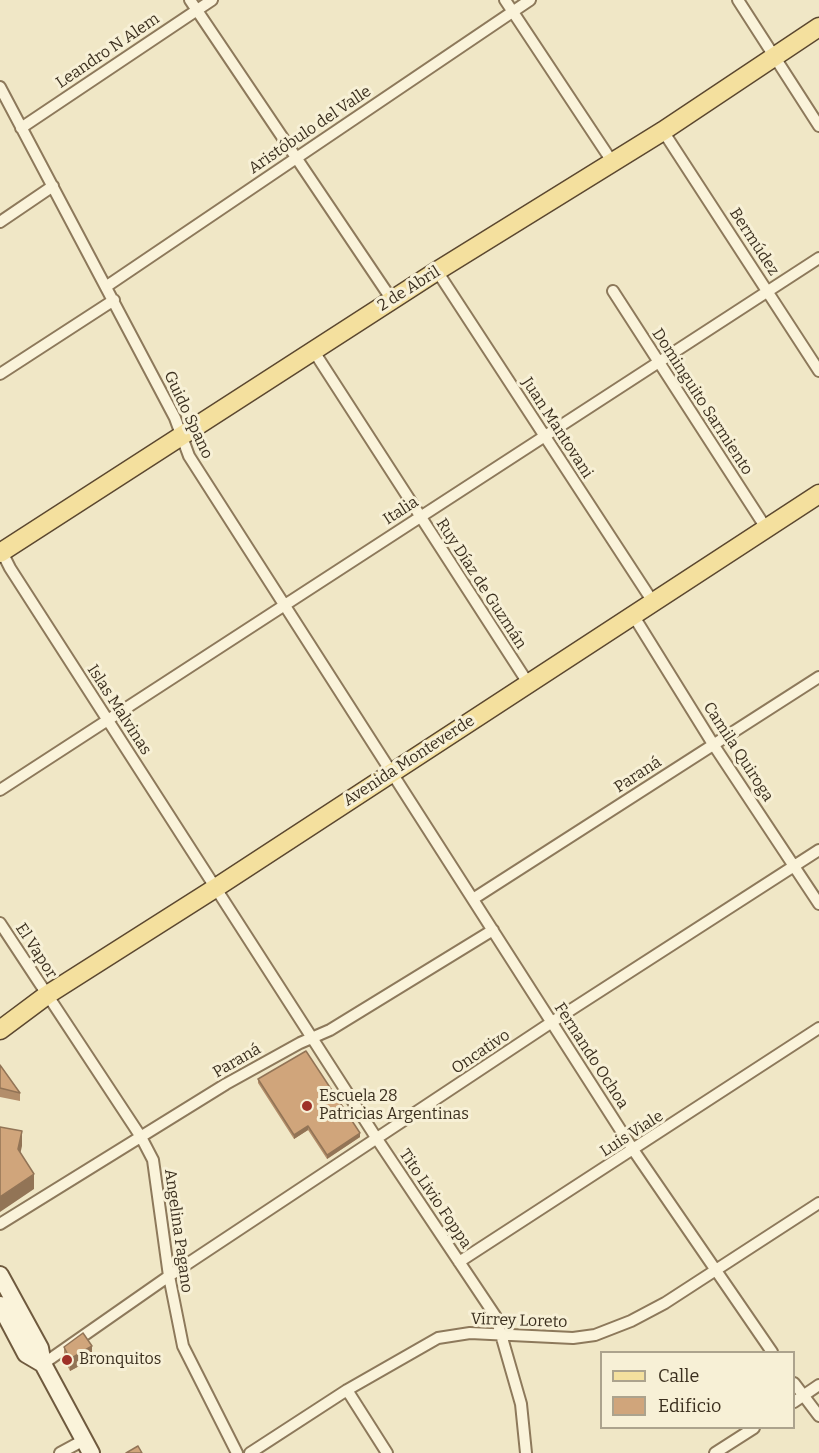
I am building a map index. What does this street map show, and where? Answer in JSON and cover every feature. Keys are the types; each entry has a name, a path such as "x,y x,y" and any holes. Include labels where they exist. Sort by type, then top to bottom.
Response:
{"main road":[{"name":"2 de Abril","path":"1,551 182,437 437,271 663,131 819,27"},
{"name":"Avenida Monteverde","path":"0,1030 47,994 217,887 819,494"},
{"path":"0,1275 40,1348 43,1364 87,1446"},
{"path":"0,1305 26,1354 43,1364"}],"street":[{"path":"190,0 392,300"},
{"name":"Leandro N Alem","path":"21,128 212,0"},
{"path":"505,0 613,163"},
{"name":"Aristóbulo del Valle","path":"106,286 530,0"},
{"path":"738,0 819,126"},
{"name":"Guido Spano","path":"1,90 175,418 189,456 390,772"},
{"name":"Bermúdez","path":"663,131 819,371"},
{"path":"0,222 53,186"},
{"name":"Italia","path":"0,790 819,258"},
{"name":"Juan Mantovani","path":"437,271 654,602"},
{"name":"Dominguito Sarmiento","path":"613,291 766,528"},
{"path":"0,374 114,300"},
{"name":"Ruy Díaz de Guzmán","path":"313,350 419,518 528,683"},
{"name":"Islas Malvinas","path":"1,551 107,720 217,887"},
{"name":"Camila Quiroga","path":"633,615 713,744 819,904"},
{"name":"Paraná","path":"473,899 819,677"},
{"name":"Fernando Ochoa","path":"390,772 634,1151 771,1351"},
{"name":"Oncativo","path":"43,1364 169,1276 552,1022 819,850"},
{"name":"Tito Livio Foppa","path":"217,887 377,1139 495,1317 503,1336 521,1404 526,1453"},
{"name":"El Vapor","path":"0,923 47,994"},
{"name":"Paraná","path":"0,1224 226,1084 330,1030 493,930"},
{"name":"Angelina Pagano","path":"47,994 141,1137 153,1160 169,1276 183,1346 237,1453"},
{"name":"Luis Viale","path":"459,1262 634,1151 819,1028"},
{"name":"Virrey Loreto","path":"250,1453 347,1390 438,1338 470,1333 551,1339 595,1335 665,1303 819,1203"},
{"path":"819,1385 798,1399 819,1416"},
{"path":"347,1390 387,1453"},
{"path":"715,1453 752,1429"},
{"path":"60,1453 87,1446"}],"building":[{"name":"Escuela 28 Patricias Argentinas","path":"306,1051 360,1133 327,1155 308,1126 294,1135 258,1079"},
{"path":"0,1065 20,1093 0,1088"},
{"path":"0,1127 22,1131 18,1149 34,1174 0,1197"},
{"path":"83,1333 92,1346 70,1359 64,1347"},
{"path":"138,1446 142,1453 126,1453"}],"place":[{"name":"Escuela 28 Patricias Argentinas","path":"307,1106"},
{"name":"Bronquitos","path":"67,1360"}]}
